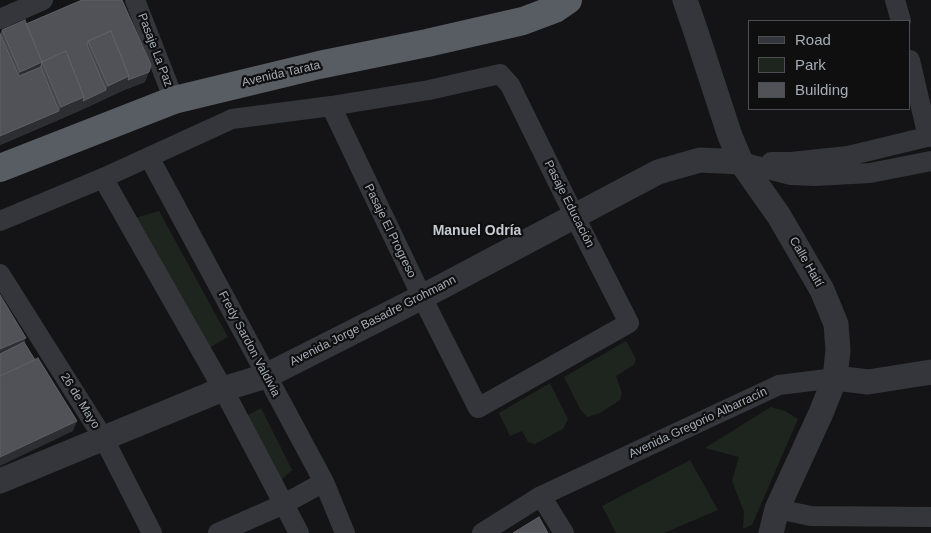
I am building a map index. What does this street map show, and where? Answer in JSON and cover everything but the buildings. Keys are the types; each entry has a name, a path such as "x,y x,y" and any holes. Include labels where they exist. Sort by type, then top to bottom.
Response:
{"highway":[{"name":"Avenida Tarata","path":"0,168 174,100 218,88 523,21 555,9 568,0"}],"street":[{"path":"0,19 40,0"},
{"name":"Pasaje La Paz","path":"135,0 174,100"},
{"name":"Calle Haití","path":"684,0 730,136 741,162 779,216 822,290 836,324 838,350 835,378 822,412 777,509 771,533"},
{"path":"896,0 901,20"},
{"path":"911,64 929,136"},
{"name":"Pasaje Educación","path":"331,106 429,90 500,74 510,85 630,323 478,408"},
{"path":"218,88 232,119"},
{"path":"0,221 103,178 232,119 331,106"},
{"name":"Pasaje El Progreso","path":"331,106 422,297 478,408"},
{"name":"Avenida Jorge Basadre Grohmann","path":"0,481 223,389 266,376 422,297 658,172 700,160 791,162 848,156 929,136"},
{"name":"Fredy Sardon Valdivia","path":"149,157 324,482 345,533"},
{"name":"Avenida Jorge Basadre Grohmann","path":"741,162 791,175 814,176 870,173 931,161"},
{"path":"103,178 223,389 299,533"},
{"name":"26 de Mayo","path":"0,274 104,439 152,533"},
{"name":"Avenida Gregorio Albarracín","path":"482,533 541,496 779,385 835,378 868,382 931,372"},
{"path":"218,533 284,504 324,482"},
{"path":"541,496 564,533"},
{"path":"777,509 811,516 931,517"}],"green space":[{"path":"159,211 228,337 209,348 135,218"},
{"path":"626,341 636,359 634,365 616,376 622,393 620,400 600,413 587,417 580,409 564,377"},
{"path":"550,383 568,419 563,429 535,444 528,442 522,431 510,436 499,413"},
{"path":"771,407 785,411 798,419 752,525 743,529 744,512 732,481 739,457 705,448"},
{"path":"261,408 292,470 280,481 245,417"},
{"path":"690,460 718,510 664,533 616,533 602,506"}],"district":[{"name":"Manuel Odría","path":"477,231"}]}
